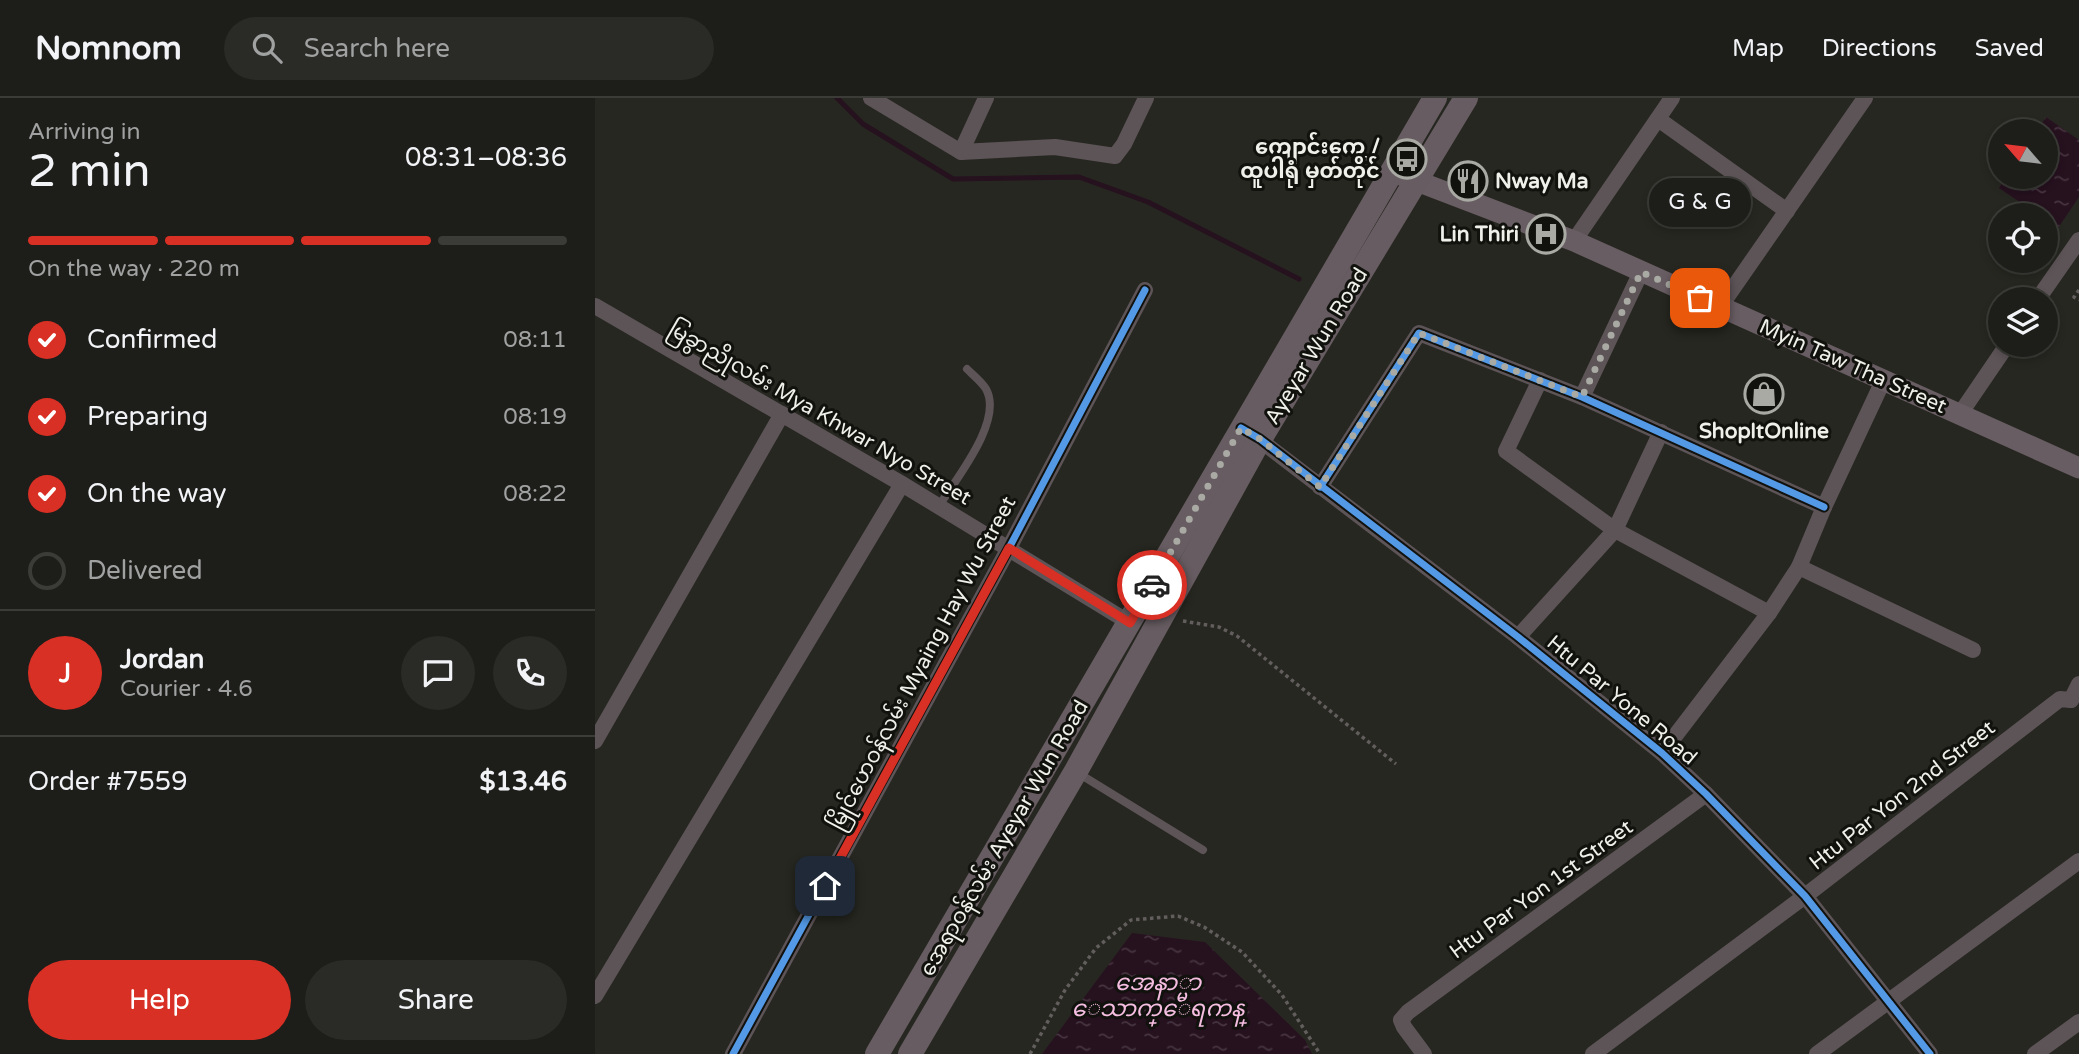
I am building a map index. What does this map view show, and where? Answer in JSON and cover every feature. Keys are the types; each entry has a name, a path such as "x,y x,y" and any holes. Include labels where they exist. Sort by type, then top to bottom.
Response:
{"main road":[{"name":"Ayeyar Wun Road","path":"1147,624 1392,172 1435,98"},
{"name":"Ayeyar Wun Road","path":"1250,433 1339,305 1466,98"},
{"name":"Myin Taw Tha Street","path":"1392,172 1574,241 2079,468"},
{"name":"အေရာဝန်လမ်း Ayeyar Wun Road","path":"910,1054 1076,771 1147,624"},
{"name":"အေရာဝန်လမ်း Ayeyar Wun Road","path":"877,1054 1147,624"}],"street":[{"path":"871,98 961,152 1055,147 1115,156 1124,144 1146,98"},
{"path":"961,152 986,98"},
{"path":"1574,241 1672,98"},
{"path":"1720,307 1865,98"},
{"path":"1658,119 1787,211"},
{"path":"2046,287 2079,240"},
{"path":"1582,397 1641,272"},
{"name":"မြိုင်ဟေဝန်လမ်း Myaing Hay Wu Street","path":"733,1054 1009,548 1145,290"},
{"name":"မြခွာညိုလမ်း Mya Khwar Nyo Street","path":"595,306 1009,548 1147,624"},
{"path":"1320,487 1419,333 1582,397 1824,507"},
{"path":"1960,414 1999,357"},
{"path":"1540,380 1506,451 1615,530 1769,613"},
{"path":"1662,753 1769,613 1799,566 1883,381"},
{"path":"595,741 782,414"},
{"path":"1518,637 1615,530 1661,432"},
{"name":"Htu Par Yone Road","path":"1250,433 1518,637 1662,753 1706,794 1805,896 1930,1054"},
{"path":"595,996 902,484"},
{"path":"1799,566 1973,650"},
{"path":"2075,703 2079,684"},
{"name":"Htu Par Yon 2nd Street","path":"1593,1054 1805,896 2060,699 2075,703"},
{"name":"Htu Par Yon 1st Street","path":"1424,1054 1403,1027 1401,1020 1408,1012 1706,794"},
{"path":"1817,1054 2079,861"},
{"path":"2035,1054 2079,1022"}],"lane":[{"path":"939,506 983,436 990,411 987,390 967,369"},
{"path":"1076,771 1203,850"}],"path":[{"path":"2079,290 2074,297 2079,300"},
{"path":"1147,624 1219,627 1237,636 1396,764"},
{"path":"1030,1054 1065,990 1096,948 1131,920 1178,916 1204,927 1242,952 1282,995 1320,1054"}],"water":[{"path":"2058,125 2079,140 2079,197 2058,228 2058,203 2021,203 2000,189 2058,189"},
{"name":"အေနာ္မာ ေသာက္ေရကန္","path":"1132,933 1205,942 1305,1040 1312,1054 1042,1054"}],"waterway":[{"path":"837,98 863,124 953,179 1079,177 1148,202 1299,279"}],"cycle path":[{"path":"733,1054 1009,548 1145,290"},
{"path":"1320,487 1419,333 1582,397 1824,507"},
{"path":"1241,428 1260,439 1518,637 1662,753 1706,794 1805,896 1930,1054"}],"way so far":[{"path":"1152,585 1241,428 1260,439 1320,487 1419,333 1582,397 1641,272 1700,298"}],"place":[{"name":"ကျောင်းကွေ့ / ထူပါရုံ မှတ်တိုင်","path":"1407,159"},
{"name":"Nway Ma","path":"1468,181"},
{"name":"Lin Thiri","path":"1546,234"},
{"name":"G & G","path":"1700,298"},
{"name":"ShopItOnline","path":"1764,394"}],"route":[{"path":"825,886 1009,548 1130,623 1152,585"}]}
